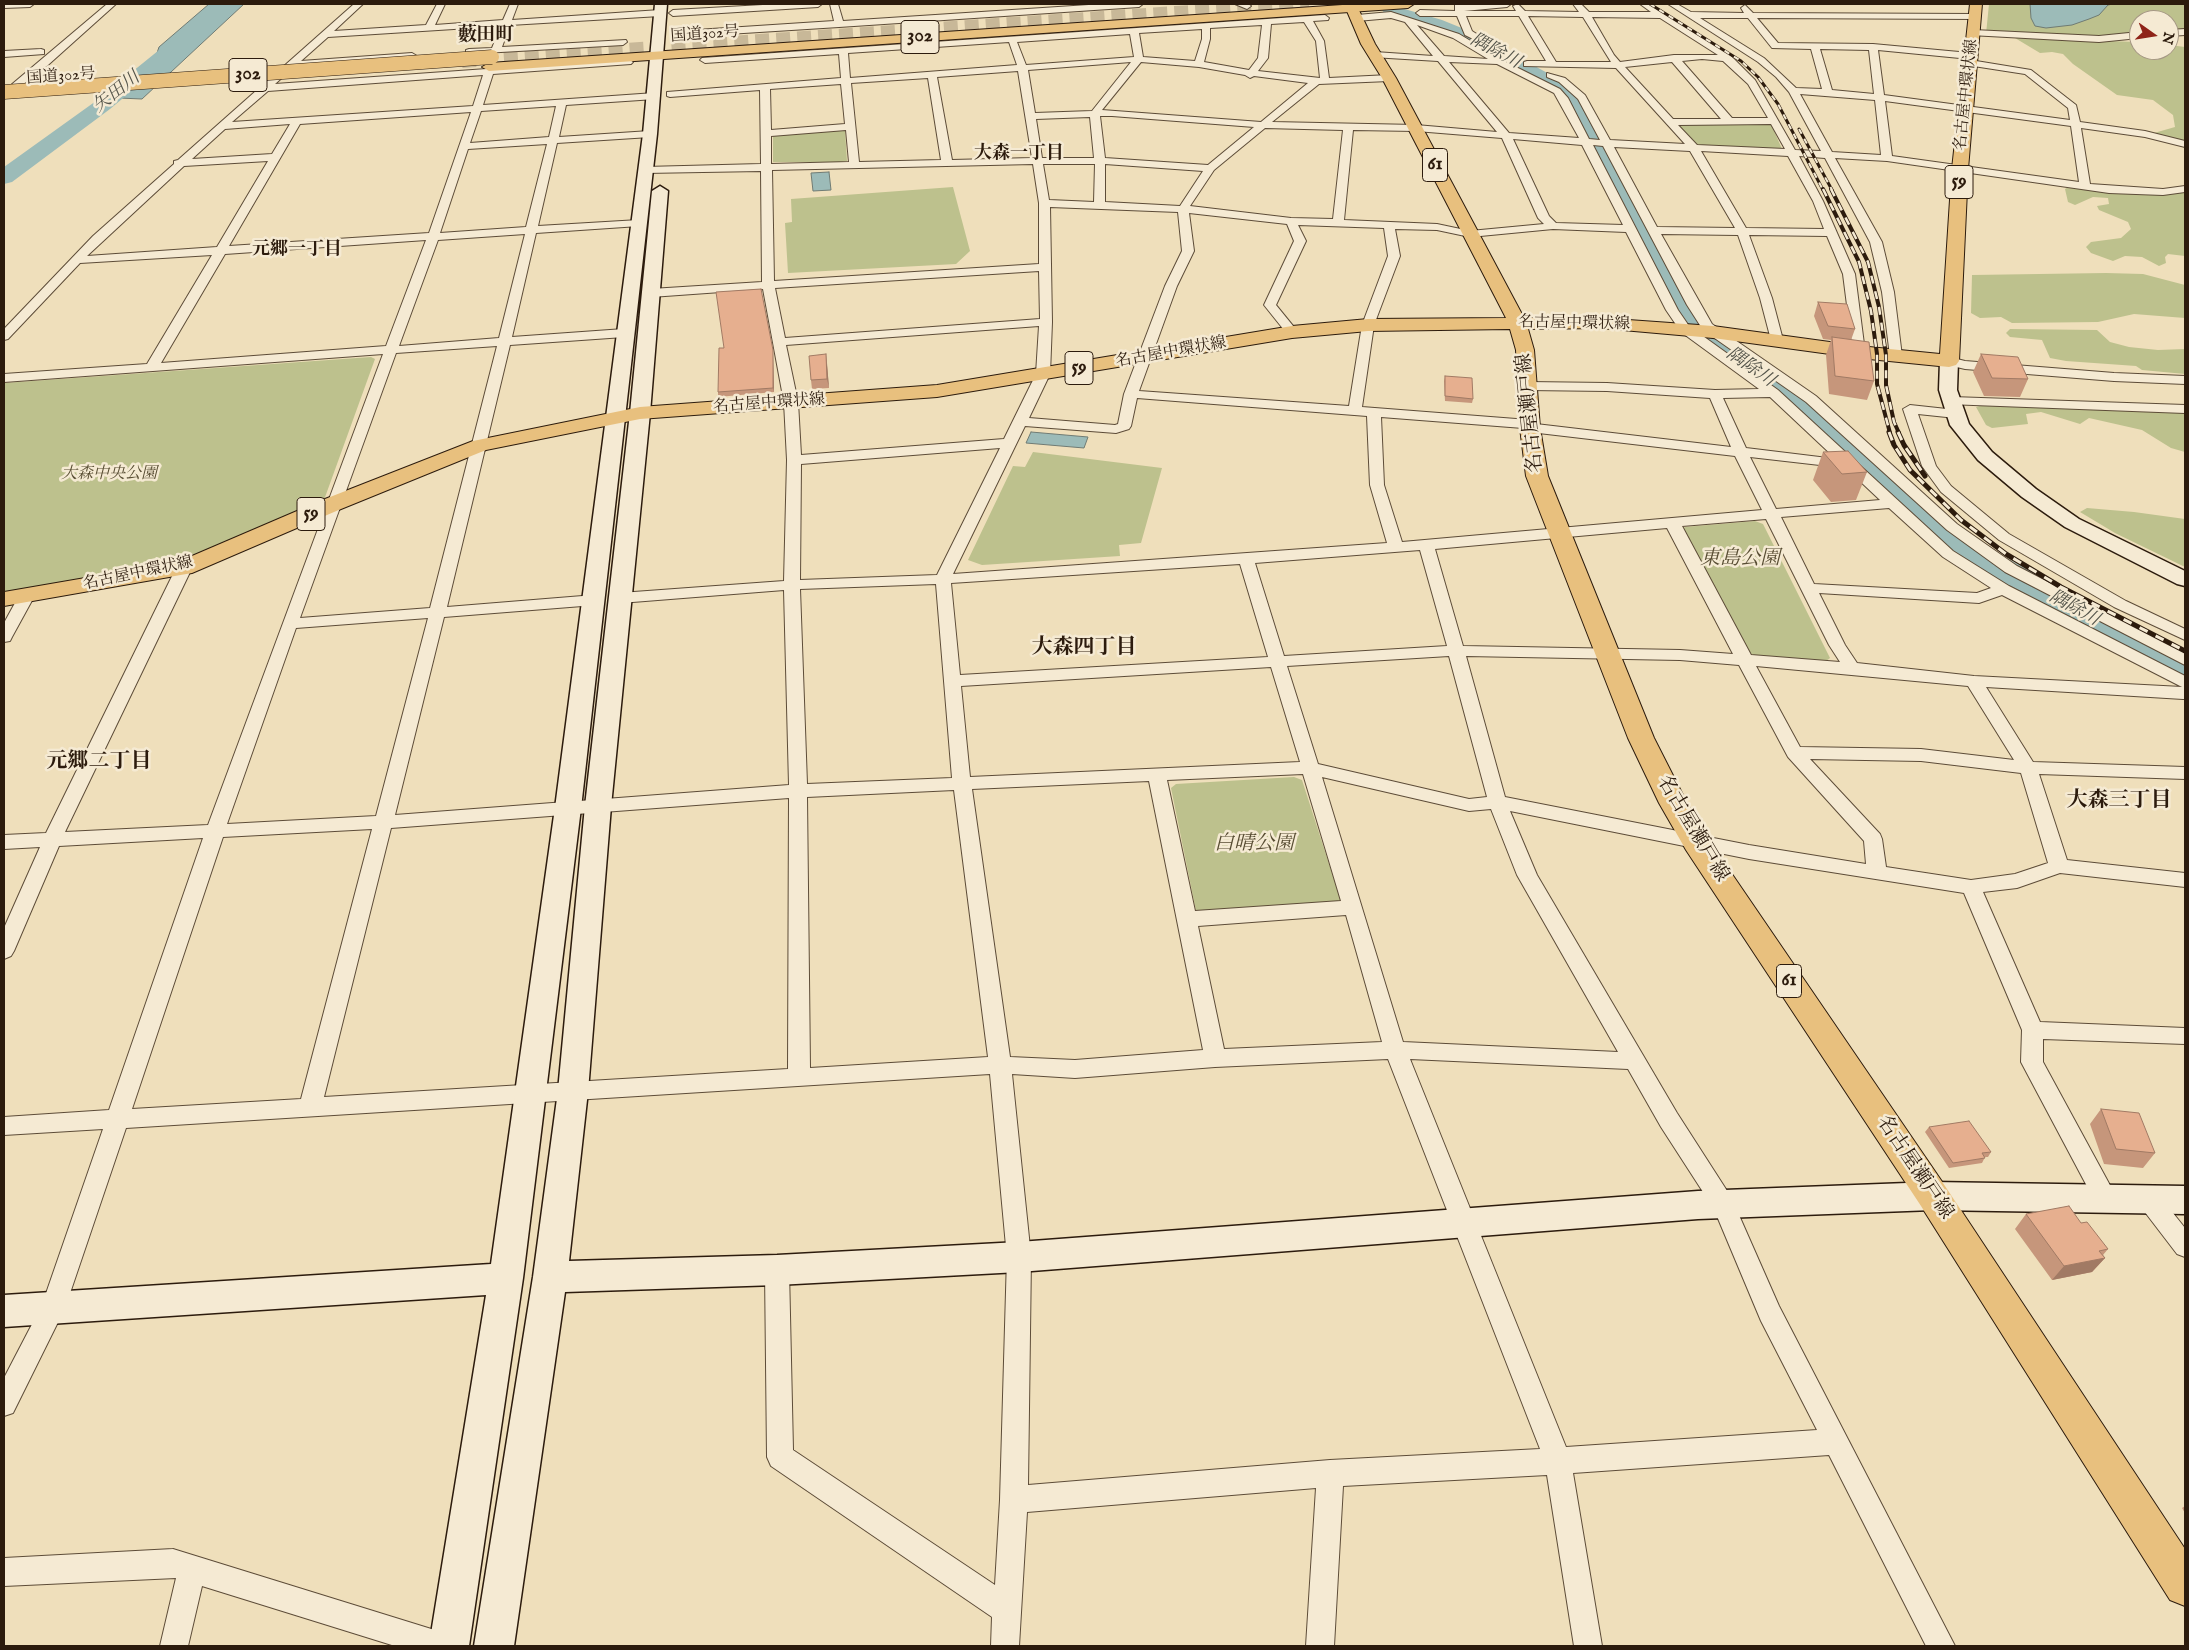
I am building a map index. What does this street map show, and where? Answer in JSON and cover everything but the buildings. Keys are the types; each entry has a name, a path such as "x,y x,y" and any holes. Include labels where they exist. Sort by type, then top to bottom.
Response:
{"main road":[{"name":"国道302号","path":"4,92 492,61 590,62 668,30 796,46 1270,13 1353,10 1408,4"},
{"name":"国道302号","path":"4,97 492,61 668,30 753,39 1243,5 1270,13"},
{"path":"753,39 904,24 1156,6"},
{"name":"名古屋瀬戸線","path":"1353,10 1517,322 1523,338 1528,386 1529,426 1536,476 1607,654 1656,769 1696,843 1933,1196 2185,1585"},
{"name":"名古屋中環状線","path":"4,599 184,568 332,504 480,445 628,416 936,391 1292,332 1368,325 1517,322 1600,323 1698,330 1859,352 1949,361 1960,169 1975,17"},
{"path":"796,46 1004,37 1151,26"}],"street":[{"path":"4,14 18,4"},
{"path":"4,5 30,4"},
{"path":"4,97 46,63 112,4"},
{"path":"4,336 76,260 178,163 359,4"},
{"path":"430,27 440,4"},
{"path":"4,1404 53,1308 216,832 332,504 433,237 479,108 492,61 514,4"},
{"path":"326,34 507,22 584,14 668,30 761,6 818,4"},
{"path":"834,4 839,24"},
{"path":"998,4 1002,13"},
{"path":"696,33 1140,4"},
{"path":"1507,4 1458,8 1468,33 1562,80 1578,92 1693,305 1698,330 1811,399 1952,527 2011,569 2185,660"},
{"path":"1515,4 1552,63"},
{"path":"1577,4 1586,14 1610,56 1694,148 1742,231 1766,298 1777,340"},
{"path":"1644,4 1725,55 1752,82 1818,201 1849,274 1859,352"},
{"path":"1672,4 1741,46 1779,75 1793,91 1830,155 1876,242 1888,292 1896,356"},
{"path":"1741,4 1775,46"},
{"path":"1811,4 1852,46"},
{"path":"1882,4 1896,16"},
{"path":"1954,7 1958,11 1975,17"},
{"path":"60,36 90,10"},
{"path":"1353,10 1391,15 1456,36 1501,62 1543,82 1561,94 1672,310 1772,393 1854,466 1890,503 1948,554 2003,589 2185,683"},
{"path":"1250,75 1263,58 1270,13"},
{"path":"705,60 1252,23 1270,13 1307,19 1325,18"},
{"path":"1420,13 1661,15"},
{"path":"1690,15 1975,17 2099,39 2129,36"},
{"path":"1307,19 1320,41 1321,81"},
{"path":"1408,20 1505,135 1544,218 1553,226"},
{"path":"1199,64 1206,40 1206,26"},
{"path":"753,39 778,28"},
{"path":"628,416 624,334 650,134 662,95 672,74 668,30"},
{"path":"668,30 662,95 668,113"},
{"path":"1099,204 1100,160 1095,113 1139,59 1134,31"},
{"path":"1005,1646 1014,1500 1019,1257 1000,1065 962,785 943,579 1043,374 1046,322 1043,267 1044,203 1023,70 1012,39"},
{"path":"265,88 492,61 516,49 623,42"},
{"path":"796,46 820,53"},
{"path":"1741,46 1873,47 1970,59 2028,72 2072,107 2085,186"},
{"path":"1815,46 1828,92"},
{"path":"1873,47 1887,158"},
{"path":"4,54 44,49 26,63"},
{"path":"516,49 540,54"},
{"path":"843,51 854,164"},
{"path":"1375,55 1439,57 1501,62"},
{"path":"1527,64 1618,65 1702,56 1726,58"},
{"path":"1674,58 1728,120"},
{"path":"222,126 1023,70 1139,59 1199,64 1250,75 1321,81 1389,78"},
{"path":"292,64 492,61"},
{"path":"590,62 628,62"},
{"path":"932,76 947,162"},
{"path":"1020,421 1116,429 1124,426 1131,394 1171,286 1188,251 1183,209 1210,168 1262,125 1321,81"},
{"path":"764,87 768,286 791,402 794,460 792,585 798,791 799,1076"},
{"path":"1793,91 1828,92 1965,108 2145,134 2185,144"},
{"path":"310,1108 480,445 555,139 562,103"},
{"path":"1029,116 1095,113 1262,125 1416,128 1585,142 1887,158 2132,192 2163,192 2185,189"},
{"path":"152,367 297,121"},
{"path":"1670,122 1774,121"},
{"path":"765,133 851,127"},
{"path":"1338,223 1348,127"},
{"path":"464,146 650,134"},
{"path":"494,1646 550,1277 572,1091 598,806 608,599 628,416 651,293 664,151"},
{"path":"178,163 275,157"},
{"path":"645,170 1100,160 1210,168"},
{"path":"1044,203 1183,209 1291,221 1437,227 1470,234 1553,226 1630,229"},
{"path":"1291,221 1300,241 1270,305 1292,332"},
{"path":"76,260 639,223"},
{"path":"1355,410 1368,325 1394,256 1390,226"},
{"path":"1654,230 1832,233"},
{"path":"651,293 1043,267"},
{"path":"778,342 1046,322"},
{"path":"4,378 624,334"},
{"path":"2185,380 2104,376 1965,365 1949,361 1948,390 1960,425 1985,456 2029,493 2072,523 2185,579"},
{"path":"1528,386 1607,387 1715,394 1772,393"},
{"path":"1131,394 1355,410 1529,426 1854,466"},
{"path":"1715,394 1741,453 1836,645 1852,668"},
{"path":"2185,409 1910,409 1929,466 1946,489 2004,538 2120,604 2185,635"},
{"path":"1374,412 1377,485 1396,548"},
{"path":"794,460 1009,443"},
{"path":"291,624 438,611 792,585 943,579 1396,548 1890,503"},
{"path":"1672,522 1747,660 1794,753 1872,839 1877,871"},
{"path":"1426,545 1494,784 1497,802 1526,874 1669,1120 1723,1204 1770,1313 1941,1646"},
{"path":"1246,559 1395,1050 1558,1461 1588,1646"},
{"path":"4,951 53,838 184,568"},
{"path":"1809,588 1979,598 2003,589"},
{"path":"4,637 27,595"},
{"path":"448,1646 506,1278 568,808 608,599"},
{"path":"953,681 1455,651 1680,655 1852,668 1974,681 2184,694 2185,692"},
{"path":"1974,681 2028,768 2059,866"},
{"path":"1794,753 1921,755 2028,768 2185,774"},
{"path":"4,842 383,822 798,791 1309,768 1469,805 1497,802 1696,843 1971,887 2016,881 2059,866 2185,880"},
{"path":"1157,775 1215,1058"},
{"path":"1971,887 2033,1030 2032,1062 2106,1200"},
{"path":"1188,919 1352,907"},
{"path":"2033,1030 2185,1036"},
{"path":"4,1126 1000,1065 1075,1069 1215,1058 1395,1050 1634,1061"},
{"path":"550,1277 777,1270 1019,1257 1723,1204 1933,1196 2185,1200"},
{"path":"2149,1200 2185,1246"},
{"path":"777,1270 780,1457 1006,1609"},
{"path":"4,1311 506,1278"},
{"path":"1014,1500 1330,1473 1558,1461 1837,1442"},
{"path":"1320,1646 1330,1473"},
{"path":"4,1572 173,1563 441,1646"},
{"path":"174,1646 192,1568"}],"green space":[{"path":"1989,4 2185,4 2185,30 2179,30 2179,10 2129,10 2129,34 2110,37 1986,34"},
{"path":"2015,38 2129,42 2129,60 2179,60 2179,46 2185,47 2185,142 2154,133 2175,127 2173,115 2153,100 2117,95 2073,64 2063,54 2052,52 2040,53"},
{"path":"1771,124 1782,149 1696,145 1677,125"},
{"path":"845,130 847,161 773,162 773,135"},
{"path":"2070,186 2156,194 2185,192 2185,256 2168,254 2165,257 2166,263 2159,266 2142,257 2125,256 2113,261 2091,253 2086,247 2091,242 2121,238 2131,229 2128,222 2099,210 2097,206 2109,204 2108,198 2093,197 2075,205 2068,202 2065,189"},
{"path":"953,187 970,251 956,264 788,273 785,223 792,222 791,199"},
{"path":"2143,274 2185,285 2185,318 2134,314 2098,322 2012,323 2001,317 1980,318 1971,313 1972,275"},
{"path":"2010,329 2097,330 2110,342 2129,347 2158,350 2185,349 2185,374 2142,370 2136,366 2066,361 2050,358 2042,340 2010,337 2006,333"},
{"name":"大森中央公園","path":"371,357 375,359 324,500 319,504 182,560 4,594 4,383"},
{"path":"1983,405 2185,411 2185,452 2171,448 2142,430 2089,418 2080,424 2041,412 2026,414 2028,424 1992,428 1986,425 1976,407"},
{"path":"1033,452 1162,468 1141,543 1119,545 1120,556 982,565 968,560 1013,466 1025,467"},
{"path":"2087,508 2185,519 2185,567 2115,533 2080,512"},
{"name":"東島公園","path":"1755,521 1763,524 1830,658 1825,662 1756,657 1750,653 1682,529 1685,527"},
{"name":"白晴公園","path":"1294,777 1302,780 1341,901 1336,906 1196,911 1171,788 1176,784"}],"water":[{"name":"矢田川","path":"209,4 244,4 142,99 119,98 152,68 159,47"},
{"path":"2030,4 2113,4 2108,5 2099,15 2089,19 2072,25 2046,28 2035,26 2031,18"},
{"path":"829,172 831,190 813,191 811,173"},
{"path":"1031,432 1088,437 1084,448 1026,443"}],"waterway":[{"name":"矢田川","path":"4,177 103,105 227,4"},
{"name":"隅除川","path":"1391,10 1436,24 1467,37 1568,92 1632,211 1679,307 1703,335 1801,405 1891,488 1976,554 2185,671"}],"tunnel":[{"path":"462,61 1309,4"}],"railway":[{"path":"1650,4 1741,61 1758,77 1778,104 1823,190"},
{"path":"1799,129 1832,190"},
{"path":"1823,189 1859,262 1871,311 1877,354 1877,384 1890,433"},
{"path":"1831,189 1868,262 1879,307 1886,355 1886,385 1894,422 1899,433"},
{"path":"1889,432 1894,445 1910,470 1961,520 2006,554 2061,587 2185,651"},
{"path":"1898,432 1904,445 1925,476"}],"district":[{"name":"藪田町","path":"486,36"},
{"name":"大森一丁目","path":"1019,154"},
{"name":"元郷一丁目","path":"297,250"},
{"name":"大森四丁目","path":"1084,649"},
{"name":"元郷二丁目","path":"99,763"},
{"name":"大森三丁目","path":"2119,802"}]}
